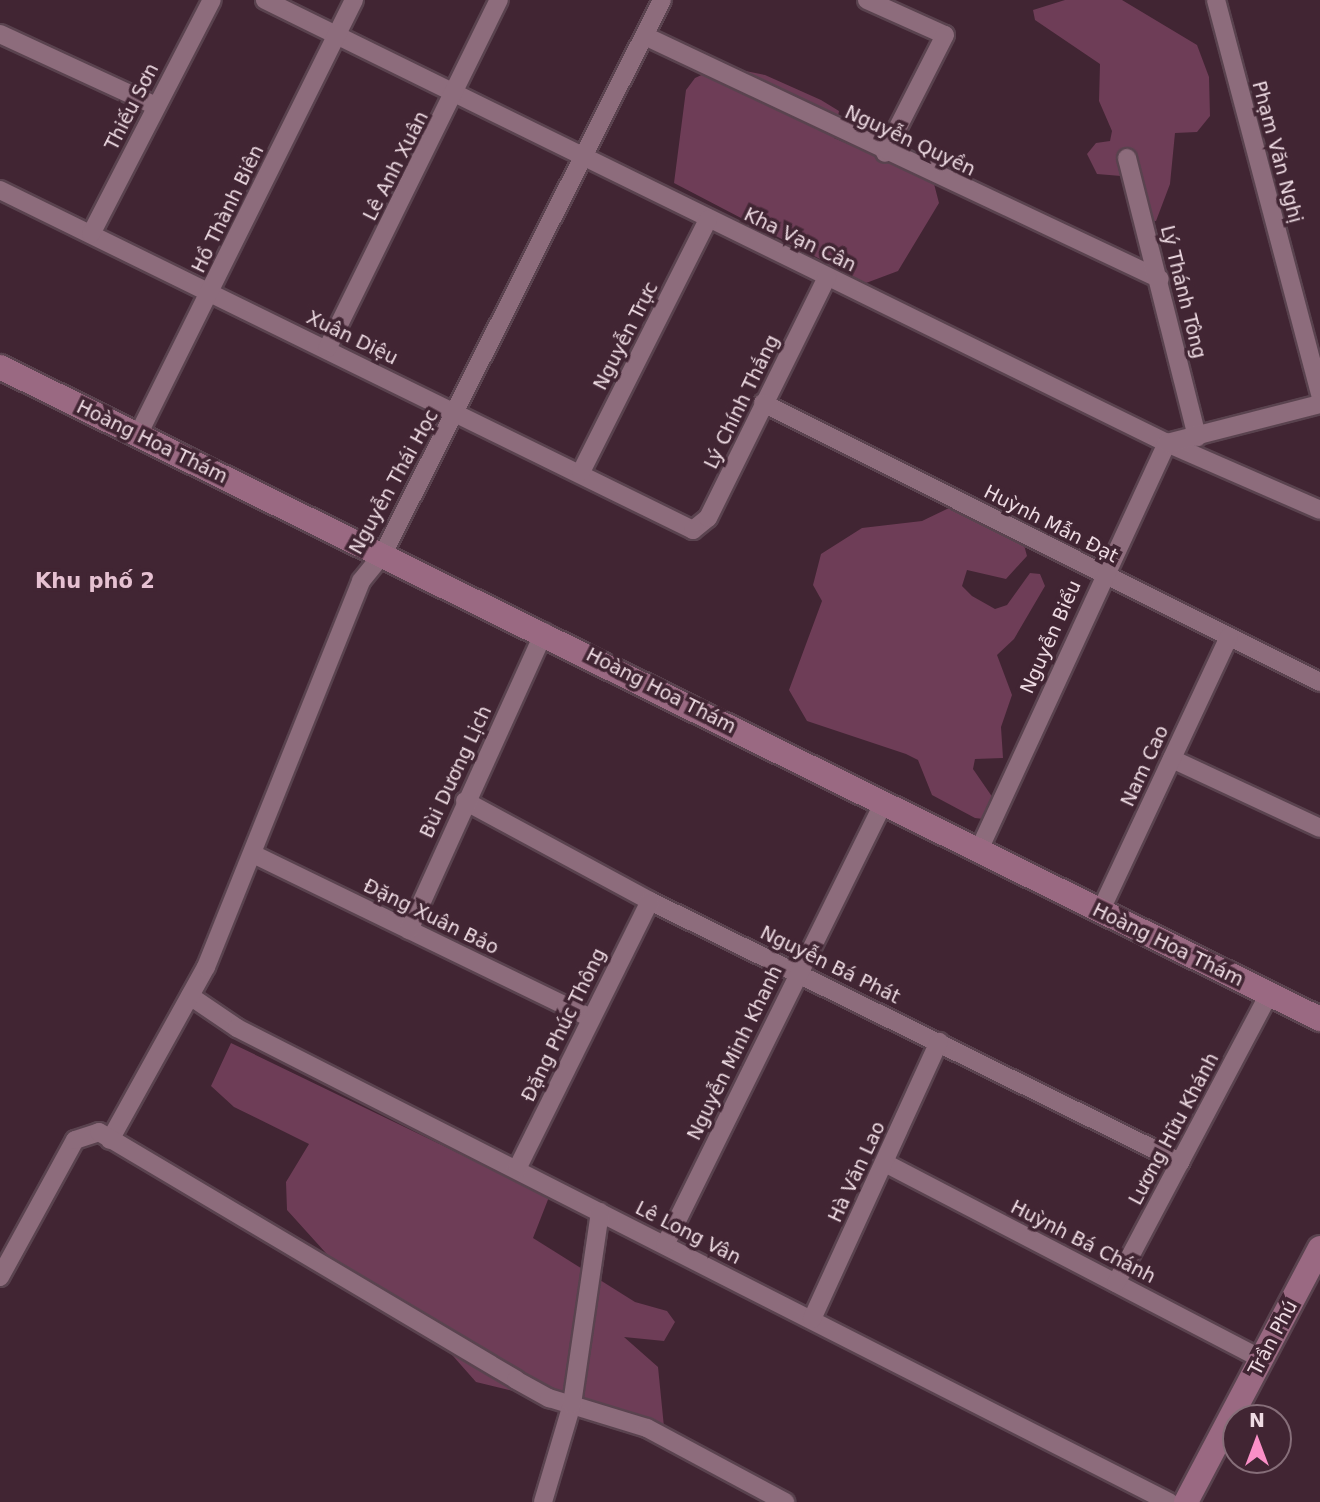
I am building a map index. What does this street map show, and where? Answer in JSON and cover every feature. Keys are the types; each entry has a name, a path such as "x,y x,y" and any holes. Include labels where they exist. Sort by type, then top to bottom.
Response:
{"street":[{"name":"Thiếu Sơn","path":"91,234 212,0"},
{"name":"Kha Vạn Cân","path":"265,0 456,91 587,160 1167,443 1320,510"},
{"name":"Hồ Thành Biên","path":"138,435 354,0"},
{"name":"Lê Anh Xuân","path":"327,349 499,0"},
{"name":"Nguyễn Thái Học","path":"110,1140 190,996 255,855 361,581 383,554 587,160 662,0"},
{"path":"867,0 945,35 885,153"},
{"name":"Phạm Văn Nghị","path":"1216,0 1320,395"},
{"path":"0,34 156,106"},
{"name":"Nguyễn Quyền","path":"645,36 885,153 1160,279"},
{"name":"Lý Thánh Tông","path":"1127,158 1160,279 1197,437"},
{"name":"Xuân Diệu","path":"0,190 581,472 683,528"},
{"name":"Nguyễn Trực","path":"581,472 708,219"},
{"name":"Lý Chính Thắng","path":"683,528 701,528 708,518 827,277"},
{"name":"Hoàng Hoa Thám","path":"0,367 544,632 978,852 1320,1019"},
{"name":"Huỳnh Mẫn Đạt","path":"763,403 1320,682"},
{"path":"1167,443 1320,404"},
{"name":"Nguyễn Biểu","path":"978,852 1104,573 1167,443"},
{"name":"Bùi Dương Lịch","path":"409,930 465,801 544,632"},
{"name":"Nam Cao","path":"1100,912 1229,638"},
{"path":"1172,759 1320,828"},
{"name":"Nguyễn Bá Phát","path":"465,801 650,901 1180,1162"},
{"name":"Nguyễn Minh Khanh","path":"666,1245 797,973 883,804"},
{"name":"Đặng Xuân Bảo","path":"255,855 589,1017"},
{"name":"Đặng Phúc Thông","path":"517,1169 589,1017 650,901"},
{"name":"Lương Hữu Khánh","path":"1116,1283 1269,994"},
{"name":"Lê Long Vân","path":"190,996 237,1028 1170,1502"},
{"name":"Hà Văn Lao","path":"811,1319 939,1042"},
{"path":"0,1277 79,1134 99,1132 516,1380 572,1404 647,1428 785,1502"},
{"name":"Huỳnh Bá Chánh","path":"885,1163 1262,1359"},
{"path":"543,1502 572,1404 600,1212"},
{"name":"Trần Phú","path":"1186,1502 1320,1248"}],"shaded area":[{"path":"1065,0 1122,0 1197,45 1209,77 1210,116 1197,132 1175,133 1170,184 1156,221 1137,222 1121,176 1097,174 1087,154 1096,143 1110,141 1112,131 1099,101 1100,64 1035,20 1033,10"},
{"path":"721,66 765,75 821,100 839,111 834,138 933,180 939,203 898,271 866,283 674,183 686,90 695,78"},
{"path":"949,508 1024,545 1027,556 1006,579 967,570 962,586 972,596 995,609 1007,605 1030,573 1040,574 1045,586 1014,639 997,655 1012,695 1001,727 1003,758 975,759 973,769 1002,811 1000,821 975,818 932,795 918,760 807,721 789,690 822,601 813,585 821,554 862,528 922,521"},
{"path":"231,1043 549,1197 533,1238 635,1302 667,1311 675,1322 664,1341 624,1337 658,1367 664,1427 476,1382 415,1313 334,1262 287,1210 286,1182 309,1144 234,1107 211,1086"}],"district":[{"name":"Khu phố 2","path":"95,581"}]}
